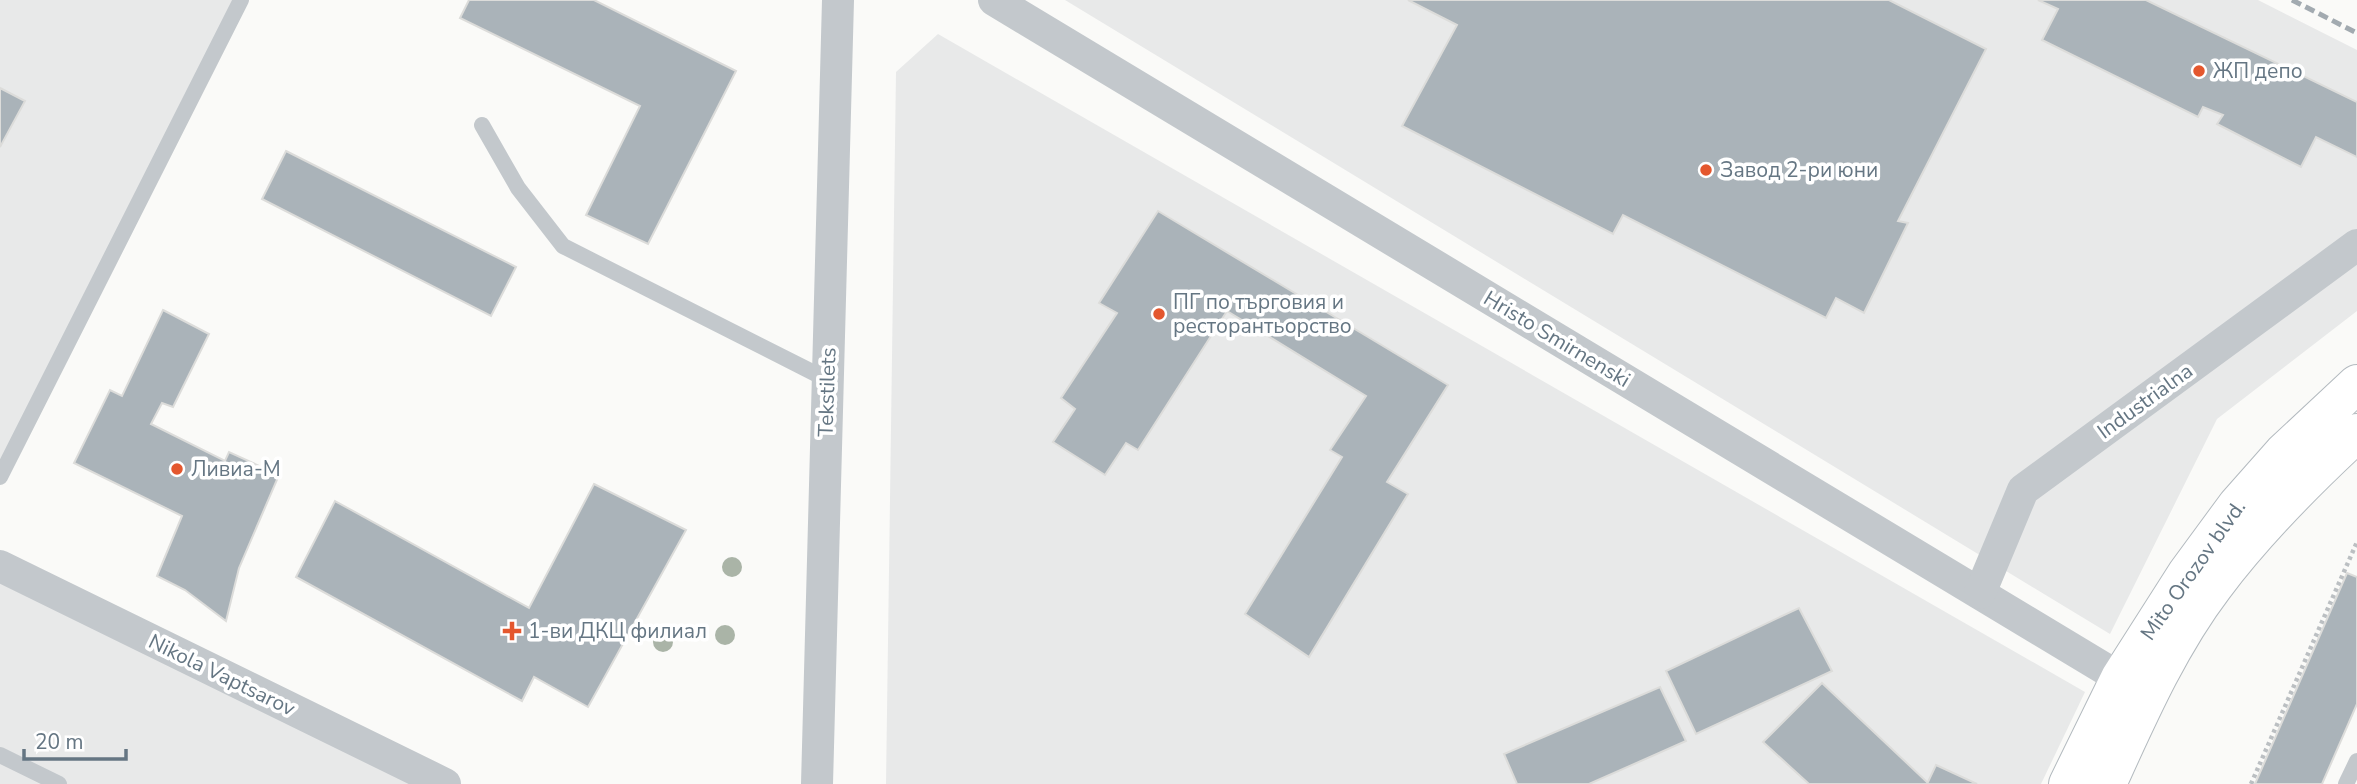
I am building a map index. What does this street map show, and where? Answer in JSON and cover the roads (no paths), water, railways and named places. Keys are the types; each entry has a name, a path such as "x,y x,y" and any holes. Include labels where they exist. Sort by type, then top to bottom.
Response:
{"main road":[{"name":"Mito Orozov blvd.","path":"2068,784 2120,678 2187,573 2237,505 2283,453 2357,384"},
{"name":"Mito Orozov blvd.","path":"2107,784 2149,694 2213,587 2257,534 2357,433"}],"street":[{"name":"Tekstilets","path":"817,784 838,0"},
{"name":"Hristo Smirnenski","path":"994,0 2120,678"},
{"name":"Industrialna","path":"1980,593 2023,490 2357,246"},
{"name":"Nikola Vaptsarov","path":"0,566 445,784"}],"lane":[{"path":"0,477 241,0"},
{"path":"482,125 518,188 563,246 828,380"},
{"path":"0,755 59,784"},
{"path":"2346,784 2357,761"}],"railway":[{"path":"2292,0 2357,33"}],"place":[{"name":"ЖП депо","path":"2199,71"},
{"name":"Завод 2-ри юни","path":"1706,170"},
{"name":"ПГ по търговия и ресторантьорство","path":"1159,314"},
{"name":"Ливиа-М","path":"177,469"},
{"name":"1-ви ДКЦ филиал","path":"512,631"}]}
